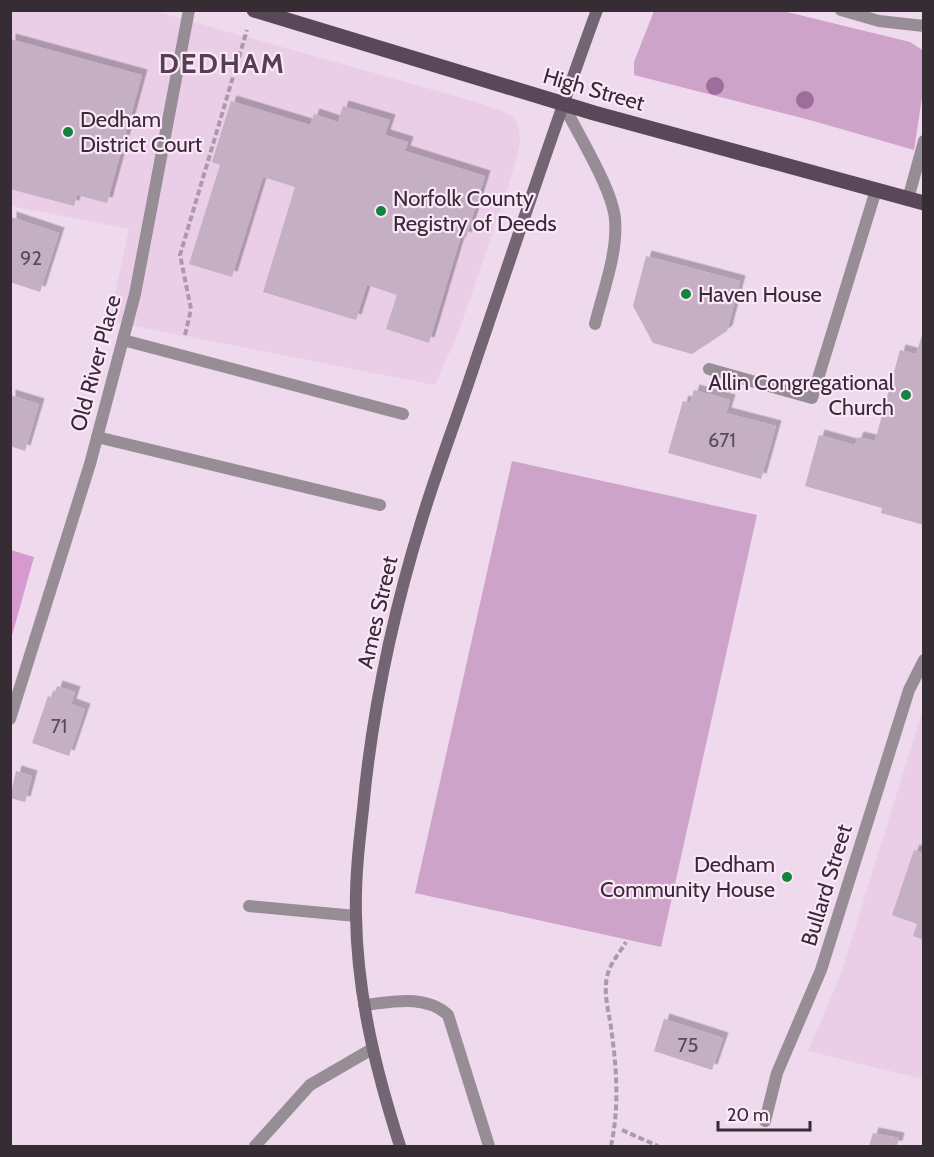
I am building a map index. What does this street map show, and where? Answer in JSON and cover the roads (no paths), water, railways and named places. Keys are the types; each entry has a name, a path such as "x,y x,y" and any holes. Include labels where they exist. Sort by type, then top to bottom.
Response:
{"main road":[{"name":"High Street","path":"252,16 924,203"}],"street":[{"name":"Old River Place","path":"10,719 97,437 135,294 189,10"},
{"name":"Ames Street","path":"400,1146 372,1049 364,1005 356,916 356,878 367,766 388,652 406,579 439,467 597,10"},
{"path":"841,10 879,21 924,26"},
{"path":"563,104 607,191 615,220 613,251 595,324"},
{"path":"908,199 924,141"},
{"path":"710,369 812,398 876,190"},
{"path":"123,340 403,414"},
{"path":"97,437 380,505"},
{"name":"Bullard Street","path":"765,1121 777,1073 821,970 909,690 924,660"},
{"path":"249,906 356,916"},
{"path":"364,1005 416,1001 434,1005 448,1015 489,1146"},
{"path":"255,1146 310,1085 372,1049"}],"place":[{"name":"Dedham District Court","path":"68,132"},
{"name":"Norfolk County Registry of Deeds","path":"381,211"},
{"name":"Haven House","path":"686,294"},
{"name":"Allin Congregational Church","path":"906,395"},
{"name":"Dedham Community House","path":"787,877"}],"district":[{"name":"DEDHAM","path":"222,63"}]}
